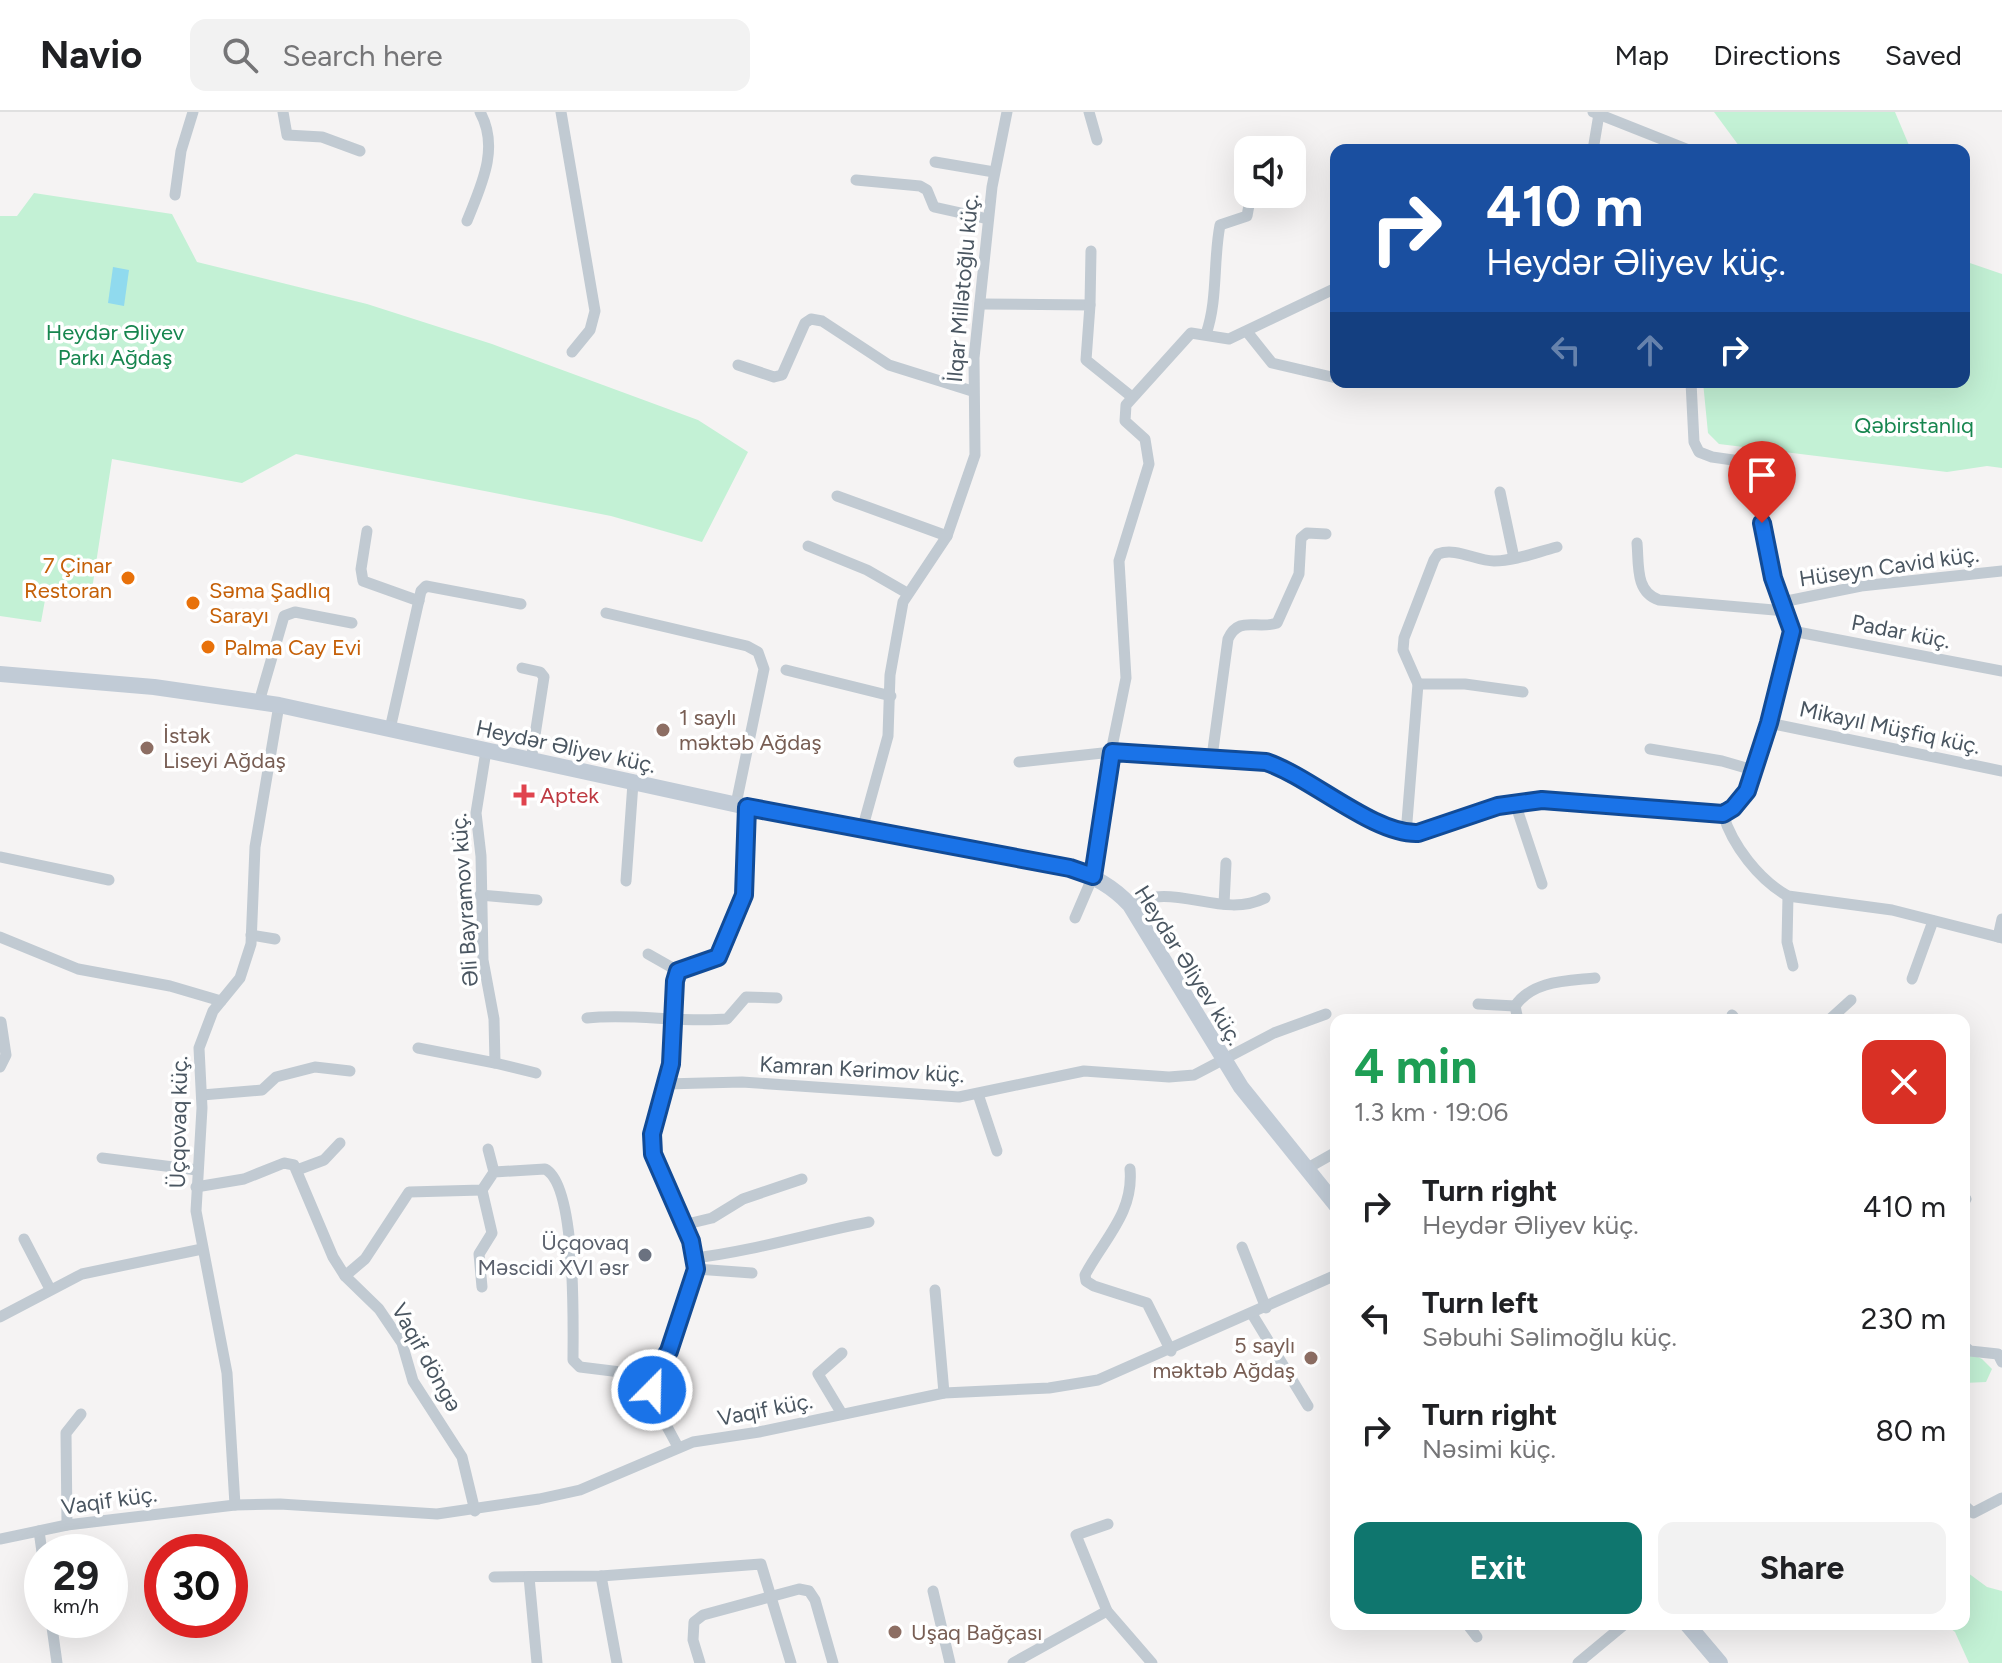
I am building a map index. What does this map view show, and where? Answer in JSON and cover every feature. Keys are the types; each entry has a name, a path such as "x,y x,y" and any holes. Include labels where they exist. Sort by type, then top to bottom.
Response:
{"main road":[{"name":"Heydər Əliyev küç.","path":"0,674 154,687 279,705 742,806 1070,868 1093,876 1119,893 1130,905 1224,1062 1330,1198"},
{"path":"1692,1630 1720,1663"}],"street":[{"path":"175,195 181,151 193,112"},
{"path":"283,112 287,135 322,137 360,151"},
{"path":"467,221 485,175 489,154 487,133 480,112"},
{"path":"561,112 595,311 590,330 572,352"},
{"name":"İlqar Millətoğlu küç.","path":"862,830 888,736 893,657 907,593 934,559 947,536 975,455 972,391 980,304 994,172 1007,112"},
{"path":"1089,112 1097,140"},
{"path":"1593,144 1596,113 1674,144"},
{"path":"935,162 994,172"},
{"path":"856,180 920,186 927,190 934,207 988,219"},
{"path":"1206,334 1213,311 1215,254 1220,225 1247,216 1248,208"},
{"path":"1091,251 1086,360 1132,397"},
{"path":"1075,918 1093,876 1126,678 1119,561 1149,464 1145,439 1125,421 1126,405 1185,337 1196,332 1220,340 1248,333 1330,291"},
{"path":"980,304 1090,305"},
{"path":"738,365 774,377 782,375 811,319 822,321 889,365 972,391"},
{"path":"1248,333 1272,363 1330,377"},
{"path":"1019,762 1112,752 1266,762 1284,768 1378,822 1406,834 1515,803 1542,800 1723,814 1739,802 1753,770 1769,723 1792,631 1766,548 1760,466 1699,452 1694,442 1691,388"},
{"path":"1500,492 1514,558"},
{"path":"837,496 947,536"},
{"path":"367,531 361,569 363,581 419,601"},
{"path":"1212,757 1228,639 1232,629 1241,623 1267,626 1277,623 1299,574 1301,538 1307,533 1326,534"},
{"name":"Hüseyn Cavid küç.","path":"1637,543 1642,588 1647,596 1659,600 1785,606 1861,586 2002,571"},
{"path":"808,546 867,570 907,593"},
{"path":"1406,834 1418,684 1403,650 1404,638 1438,554 1449,552 1490,561 1557,547"},
{"path":"390,729 421,591 433,586 521,604"},
{"path":"259,702 284,616 295,612 352,623"},
{"path":"606,613 747,646 758,652 764,669 742,806 742,907 718,957 678,971 648,954"},
{"name":"Padar küç.","path":"1792,631 2002,671"},
{"path":"522,668 540,672 544,677 531,761"},
{"path":"786,670 891,696"},
{"path":"1418,684 1465,684 1523,692"},
{"name":"Üçqovaq küç.","path":"235,1505 227,1373 196,1211 202,1095 201,1036 246,966 251,935 255,847 279,705"},
{"name":"Mikayıl Müşfiq küç.","path":"1769,723 2002,771"},
{"path":"1650,749 1753,770"},
{"name":"Əli Bayramov küç.","path":"486,751 476,813 481,856 483,960 494,1019 495,1063"},
{"path":"626,881 633,783"},
{"path":"1515,803 1542,884"},
{"path":"1723,814 1738,846 1776,889 1788,896 1892,910 2000,938 2002,919"},
{"path":"0,857 109,880"},
{"path":"1224,904 1226,863"},
{"path":"480,895 537,900"},
{"path":"1130,905 1143,898 1164,895 1250,906 1265,898"},
{"path":"1788,896 1787,942 1793,966"},
{"path":"1912,979 1933,921"},
{"path":"251,935 275,939"},
{"path":"0,937 78,969 170,986 221,1001"},
{"path":"678,971 665,1084 652,1134 654,1164 683,1225 695,1264 669,1351 653,1376 659,1412 678,1447"},
{"path":"1478,1004 1515,1006 1545,984 1595,978"},
{"path":"587,1018 615,1015 673,1022 727,1019 746,997 777,998"},
{"path":"1836,1014 1851,1000"},
{"path":"1515,1006 1517,1014"},
{"name":"Kamran Kərimov küç.","path":"665,1084 742,1082 959,1097 1053,1074 1105,1070 1154,1076 1194,1075 1224,1062 1274,1033 1326,1014"},
{"path":"0,1067 6,1055 1,1022"},
{"path":"418,1048 536,1073"},
{"path":"202,1095 262,1090 276,1077 315,1067 350,1071"},
{"path":"978,1094 997,1151"},
{"path":"196,1187 244,1179 289,1162 297,1170 324,1160 340,1143"},
{"path":"482,1287 479,1254 492,1233 482,1190 494,1172 488,1149"},
{"path":"1306,1169 1330,1155"},
{"path":"102,1158 197,1170"},
{"path":"494,1172 545,1169 556,1179 570,1246 575,1365 653,1376"},
{"path":"1130,1169 1131,1187 1120,1220 1085,1275 1094,1286 1147,1303 1171,1351"},
{"name":"Vaqif döngə","path":"297,1170 333,1257 345,1276 379,1309 402,1343 413,1381 462,1457 475,1511"},
{"path":"683,1225 712,1218 743,1199 802,1179"},
{"path":"345,1276 365,1259 409,1192 482,1190"},
{"path":"695,1264 793,1236 869,1222"},
{"path":"24,1239 50,1289"},
{"path":"1242,1247 1266,1308"},
{"path":"0,1317 50,1289 105,1267 202,1249"},
{"path":"695,1264 752,1273"},
{"name":"Vaqif küç.","path":"0,1539 67,1525 235,1505 280,1504 409,1514 475,1511 580,1490 678,1447 944,1393 1076,1385 1113,1375 1330,1278"},
{"path":"935,1290 944,1393"},
{"path":"1252,1314 1308,1406"},
{"path":"1970,1352 2001,1356"},
{"path":"842,1353 821,1370 818,1379 837,1401 842,1414"},
{"path":"67,1525 66,1433 81,1414"},
{"path":"1970,1510 1980,1513 2002,1498"},
{"path":"1108,1524 1076,1535 1107,1611 1152,1663"},
{"path":"494,1577 601,1576 761,1564 791,1663"},
{"path":"601,1576 617,1663"},
{"path":"529,1577 537,1663"},
{"path":"700,1663 693,1640 694,1622 703,1615 799,1589 809,1591 815,1600 833,1663"},
{"path":"933,1591 950,1663"},
{"path":"1013,1663 1107,1611"},
{"path":"1472,1630 1477,1637"},
{"path":"1578,1663 1618,1630"},
{"path":"54,1638 57,1663"}],"green space":[{"path":"1714,112 1895,112 1908,144 1738,144"},
{"name":"Heydər Əliyev Parkı Ağdaş","path":"34,193 172,214 197,262 367,304 492,344 698,420 748,452 702,542 611,516 296,454 242,483 112,459 91,596 47,589 41,622 0,616 0,216 17,216"},
{"name":"Qəbirstanlıq","path":"1970,263 2002,274 2002,468 1987,466 1947,472 1719,444 1708,433 1704,388 1970,388"},
{"path":"1970,1353 1992,1369 1986,1382 1970,1383"},
{"path":"1970,1574 1987,1587 2002,1591 2002,1663 1969,1663 1952,1630 1970,1630"}],"water":[{"path":"113,267 129,270 124,306 108,303"}],"place":[{"name":"7 Çinar Restoran","path":"128,578"},
{"name":"Səma Şadlıq Sarayı","path":"193,603"},
{"name":"Palma Cay Evi","path":"208,647"},
{"name":"1 saylı məktəb Ağdaş","path":"663,730"},
{"name":"İstək Liseyi Ağdaş","path":"147,748"},
{"name":"Aptek","path":"524,795"},
{"name":"Üçqovaq Məscidi XVI əsr","path":"645,1255"},
{"name":"5 saylı məktəb Ağdaş","path":"1311,1358"},
{"name":"Uşaq Bağçası","path":"895,1632"}],"route":[{"path":"652,1390 653,1376 664,1364 696,1269 691,1241 654,1164 653,1154 652,1134 671,1064 675,981 678,971 684,967 718,957 742,907 747,807 1070,868 1093,876 1103,791 1112,752 1266,762 1284,768 1378,822 1406,834 1523,801 1645,805 1723,814 1733,808 1747,791 1769,723 1792,631 1773,578 1762,523"}]}
